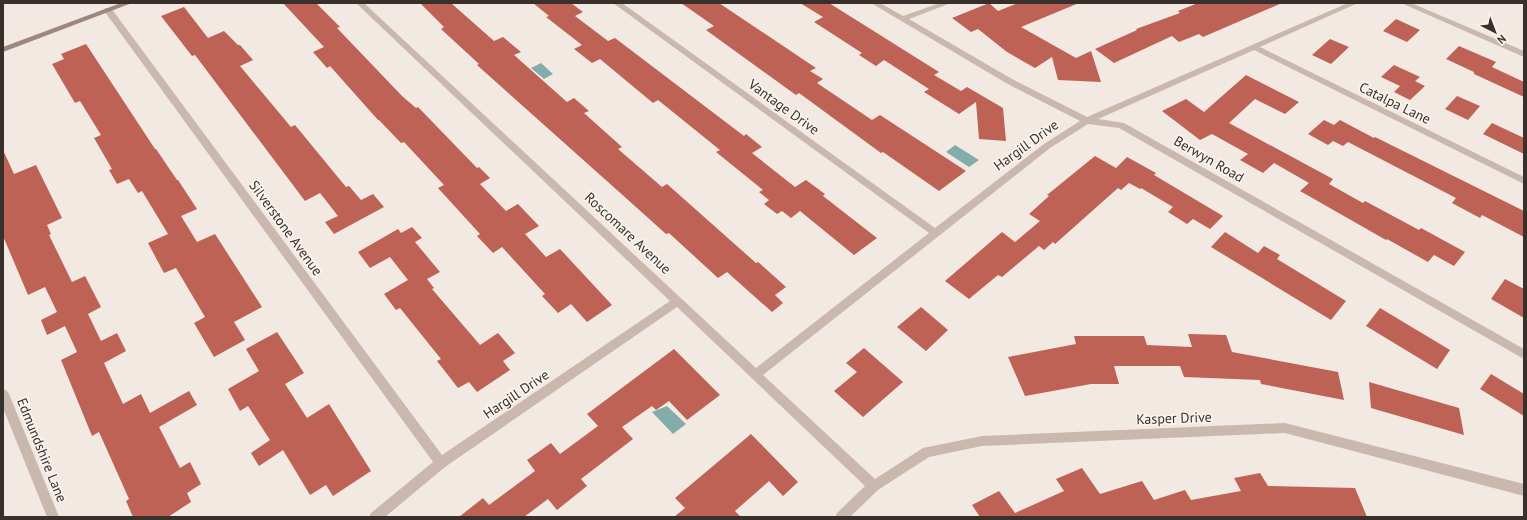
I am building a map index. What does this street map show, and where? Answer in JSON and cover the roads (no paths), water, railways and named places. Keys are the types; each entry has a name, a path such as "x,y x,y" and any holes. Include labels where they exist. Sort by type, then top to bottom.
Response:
{"street":[{"path":"3,50 128,3"},
{"name":"Roscomare Avenue","path":"360,3 874,486"},
{"name":"Vantage Drive","path":"617,3 935,233"},
{"name":"Berwyn Road","path":"875,3 1010,81 1087,121 1121,125 1524,354"},
{"path":"902,19 947,3"},
{"name":"Hargill Drive","path":"755,375 1047,146 1087,121 1354,3"},
{"path":"1406,3 1524,54"},
{"name":"Silverstone Avenue","path":"108,10 441,463"},
{"name":"Catalpa Lane","path":"1255,48 1524,181"},
{"name":"Hargill Drive","path":"375,517 441,463 678,301"},
{"name":"Edmundshire Lane","path":"3,394 53,517"},
{"name":"Kasper Drive","path":"841,517 874,486 927,452 982,441 1285,428 1524,490"}],"water":[{"path":"541,63 553,74 544,79 531,68"},
{"path":"955,145 979,160 969,167 946,152"},
{"path":"667,406 686,424 673,434 652,412"}]}
